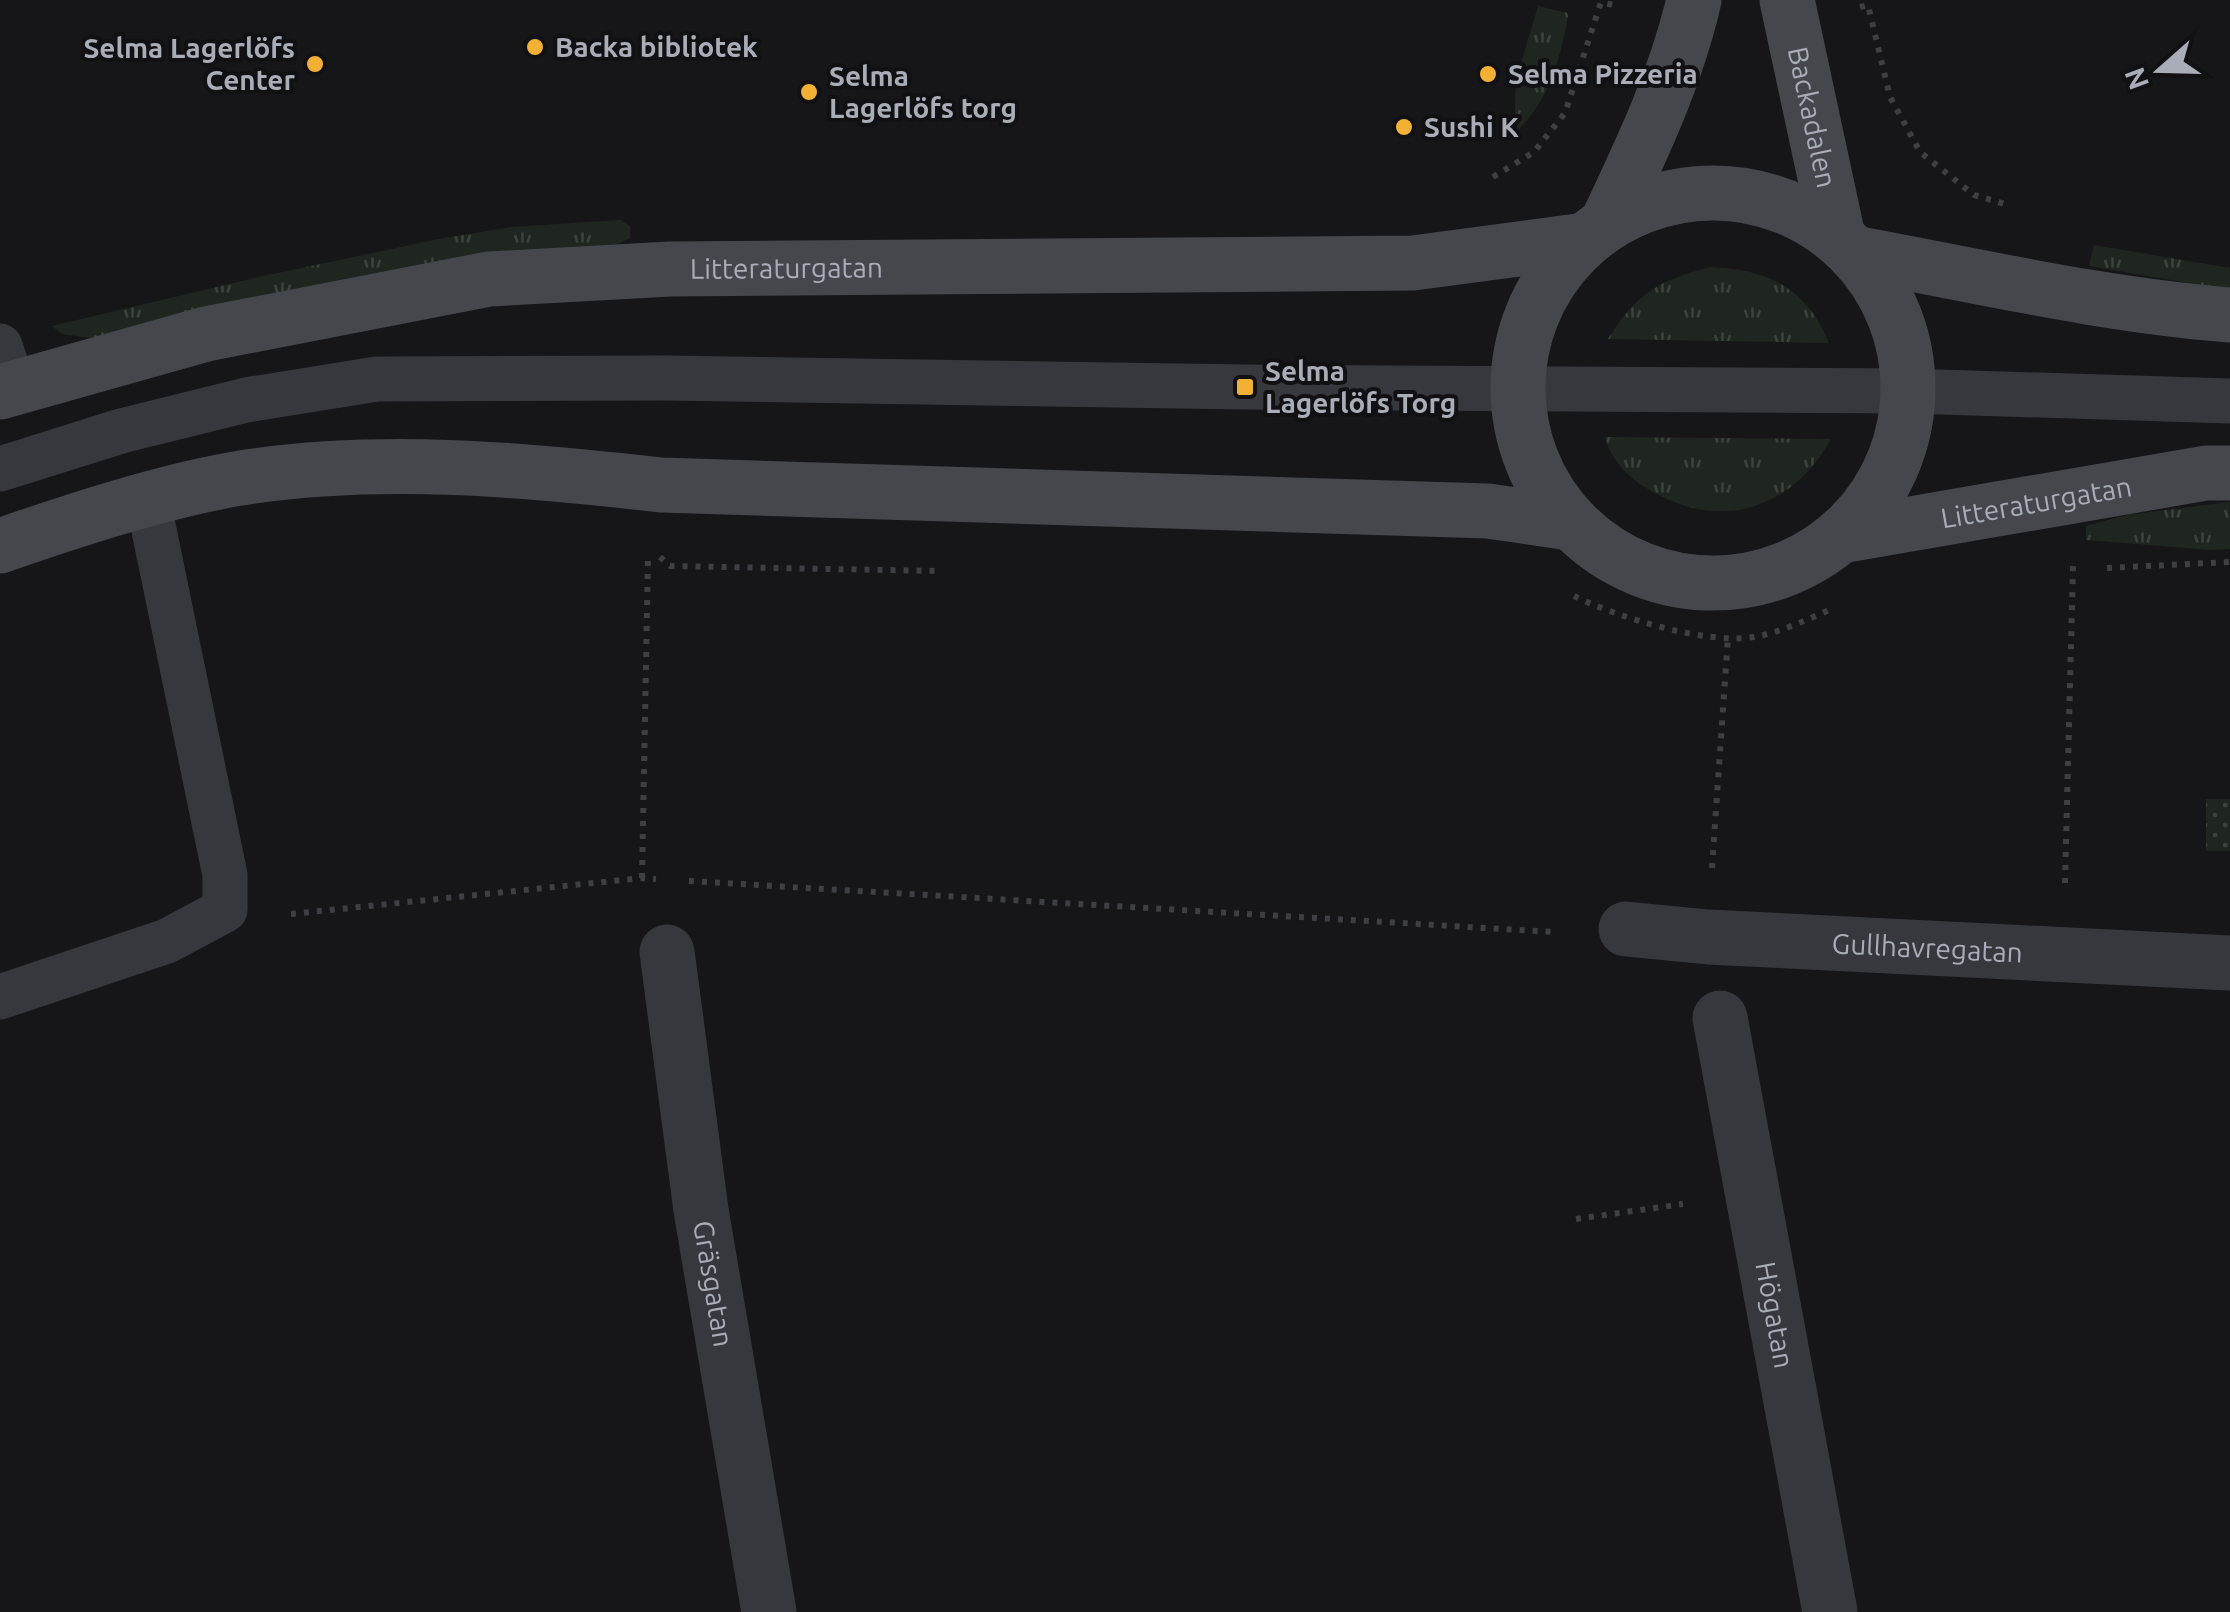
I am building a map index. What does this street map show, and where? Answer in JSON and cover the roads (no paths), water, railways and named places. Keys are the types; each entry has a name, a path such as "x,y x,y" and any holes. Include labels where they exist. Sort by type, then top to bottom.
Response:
{"street":[{"path":"1596,232 1647,140 1694,0"},
{"name":"Backadalen","path":"1787,0 1846,245"},
{"name":"Litteraturgatan","path":"1725,192 1784,206 1812,219 1846,245 1878,282 1895,316 1909,391 1906,424 1883,486 1841,536 1814,556 1784,570 1736,582 1688,582 1624,562 1570,522 1552,500 1526,446 1517,389 1528,322 1542,292 1562,264 1596,232 1662,198 1725,192"},
{"name":"Litteraturgatan","path":"5,376 488,278 670,269 1412,263 1596,232"},
{"name":"Litteraturgatan","path":"1846,245 2042,290 2230,315"},
{"path":"0,546 234,480 352,468 549,472 680,486 1433,508 1570,522"},
{"name":"Litteraturgatan","path":"1841,536 2206,473 2230,473"},
{"name":"Gullhavregatan","path":"1626,929 2230,963"},
{"name":"Gräsgatan","path":"668,952 701,1210 769,1612"},
{"name":"Högatan","path":"1720,1018 1830,1612"}],"lane":[{"path":"0,469 121,431 228,405 377,379 666,378 1909,391 2230,401"},
{"path":"0,998 167,940 225,910 225,875 148,502"}],"place":[{"name":"Backa bibliotek","path":"535,47"},
{"name":"Selma Lagerlöfs Center","path":"315,64"},
{"name":"Selma Pizzeria","path":"1488,74"},
{"name":"Selma Lagerlöfs torg","path":"809,92"},
{"name":"Sushi K","path":"1404,127"},
{"name":"Selma Lagerlöfs Torg","path":"1245,387"}]}
